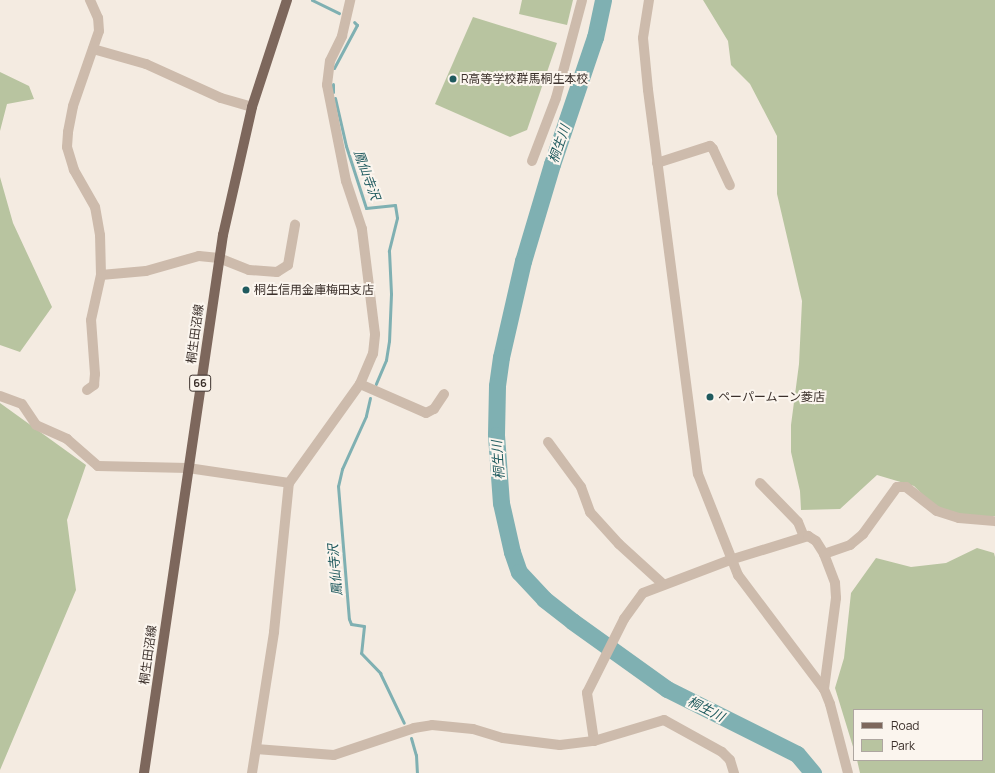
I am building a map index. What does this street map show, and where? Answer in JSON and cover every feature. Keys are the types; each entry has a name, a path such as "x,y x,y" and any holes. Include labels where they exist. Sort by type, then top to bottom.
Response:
{"main road":[{"name":"桐生田沼線","path":"144,773 219,258 236,171 252,107 287,0"}],"street":[{"path":"87,390 94,385 91,320 101,275 100,234 95,206 74,170 67,147 73,106 99,32 98,18 90,0"},
{"path":"252,773 274,632 289,483 360,384 373,354 375,334 372,300 362,229 346,181 326,85 330,61 342,36 350,0"},
{"path":"532,162 556,98 582,0"},
{"path":"649,0 643,38 657,163 698,474 730,560 749,592 824,689 830,704 848,773"},
{"path":"93,49 146,64 221,98 252,107"},
{"path":"657,163 710,146 713,149 730,185"},
{"path":"101,275 146,271 199,256 219,258 249,270 277,272 284,269 290,260 295,225"},
{"path":"360,384 426,413 434,409 444,394"},
{"path":"0,396 22,404 36,425 67,439 98,466 188,468 289,483"},
{"path":"548,442 581,487 590,512 619,544 663,584"},
{"path":"760,483 798,522 804,537"},
{"path":"824,554 850,545 863,534 897,486 906,487 937,511 959,518 995,521"},
{"path":"594,741 587,692 624,619 643,593 663,584 730,560 804,537 816,541 824,554 835,583 836,598 824,689"},
{"path":"256,749 334,755 414,728 432,725 473,729 524,742 560,745 594,741 664,720 722,752 730,760 734,773"}],"green space":[{"path":"522,0 573,0 567,25 519,14"},
{"path":"703,0 995,0 995,516 945,517 914,486 877,475 840,509 801,510 800,491 791,452 791,425 799,364 802,301 777,194 777,136 750,84 731,65 728,41"},
{"path":"473,17 557,43 527,130 510,137 435,104"},
{"path":"0,72 29,86 34,99 7,104 0,131"},
{"path":"0,177 13,223 52,307 20,352 0,345"},
{"path":"0,403 86,465 67,520 76,590 0,770"},
{"path":"977,548 994,553 995,557 995,773 860,773 857,761 983,761 983,709 853,709 853,747 835,688 844,658 851,593 876,558 911,567 946,563"}],"waterway":[{"name":"鳳仙寺沢","path":"312,0 339,13"},
{"name":"桐生川","path":"603,0 595,37 552,164 523,261 501,357 497,386 496,435 501,503 512,552 519,572 544,599 572,621 667,689 797,754 813,773"},
{"name":"鳳仙寺沢","path":"334,68 357,25 354,22"},
{"name":"鳳仙寺沢","path":"333,84 333,92"},
{"name":"鳳仙寺沢","path":"335,98 346,146 366,208 395,205 397,218 389,251 391,294 389,341 386,360 376,384"},
{"name":"鳳仙寺沢","path":"370,398 366,416 342,469 338,486 349,619 351,624 364,626 361,653 380,673 404,723"},
{"name":"鳳仙寺沢","path":"411,738 416,755 417,773"}],"place":[{"name":"R高等学校群馬桐生本校","path":"453,79"},
{"name":"桐生信用金庫梅田支店","path":"246,290"},
{"name":"ペーパームーン菱店","path":"710,397"}]}
